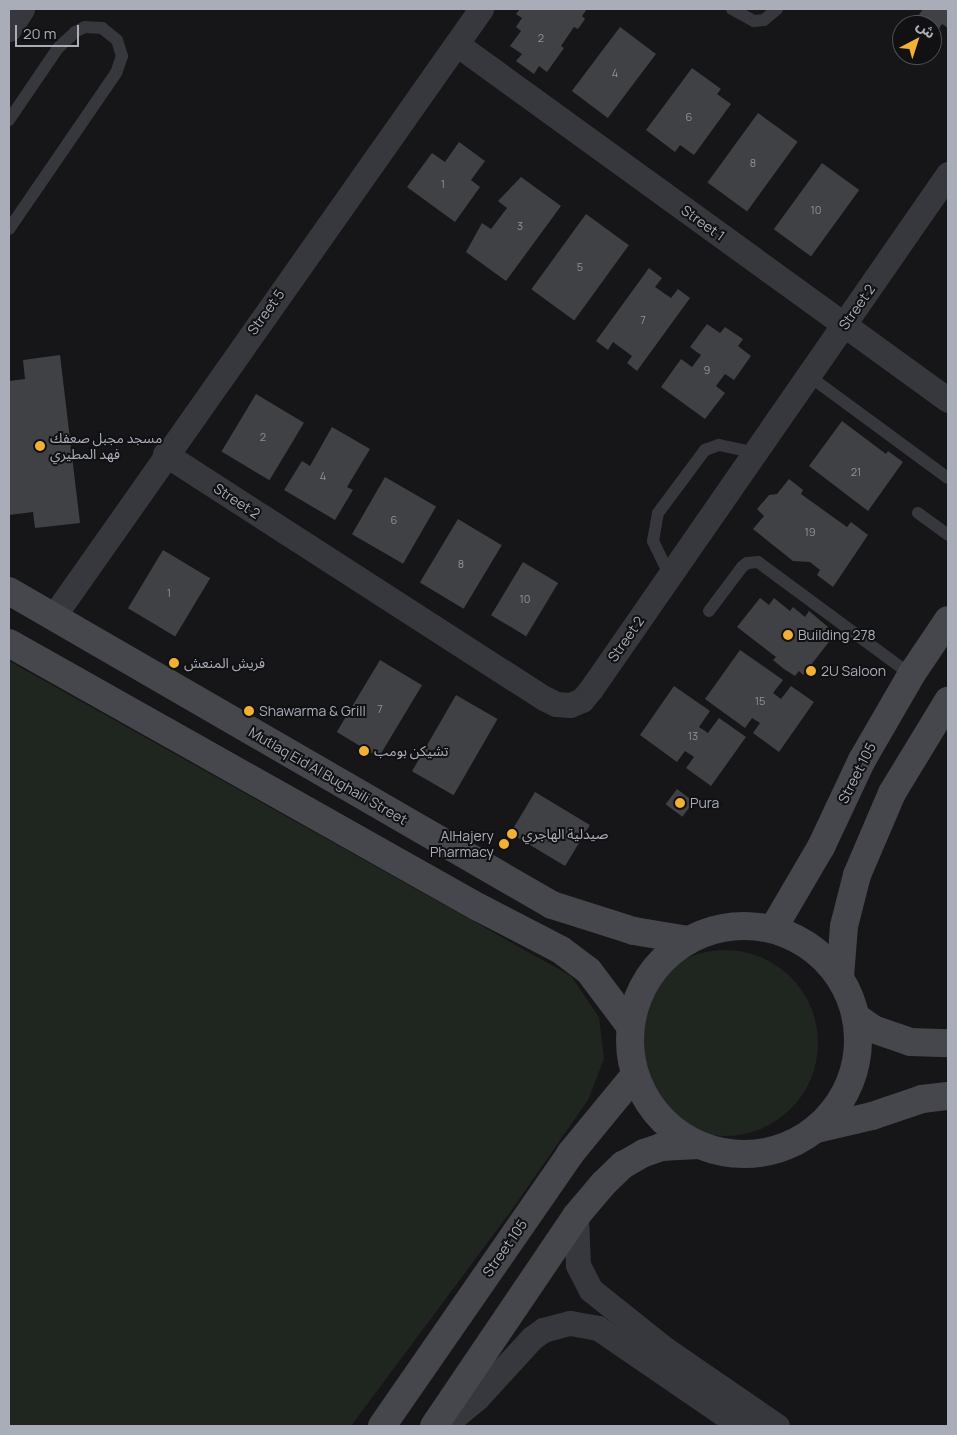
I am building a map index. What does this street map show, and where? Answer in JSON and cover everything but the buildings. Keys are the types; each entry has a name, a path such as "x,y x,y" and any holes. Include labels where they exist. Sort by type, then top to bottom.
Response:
{"street":[{"path":"9,29 22,9"},
{"name":"Street 5","path":"53,617 165,454 458,45 481,9"},
{"name":"Street 1","path":"458,45 948,400"},
{"name":"Street 2","path":"165,454 556,704 570,705 582,700 756,453 948,174"},
{"name":"Mutlaq Eid Al Bughaili Street","path":"9,591 552,905 634,932 688,940"},
{"name":"Street 105","path":"773,929 821,847 862,760 911,675 948,620"},
{"path":"9,642 478,907 561,950 588,970 630,1026"},
{"path":"840,977 844,926 857,874 892,793 948,701"},
{"path":"746,925 773,929 799,940 822,956 840,977 856,1016 859,1048 852,1078 838,1106 817,1129 790,1145 760,1154 728,1154 698,1144 670,1127 649,1104 635,1075 630,1026 640,991 660,961 688,940 716,929 746,925"},
{"path":"856,1016 873,1029 910,1042 948,1043"},
{"name":"Street 105","path":"382,1426 570,1154 635,1075"},
{"path":"817,1129 872,1116 922,1099 948,1096"},
{"path":"434,1426 576,1216 623,1165 661,1147 698,1144"},
{"path":"576,1216 578,1265 591,1290 659,1357 741,1426"},
{"path":"444,1426 477,1398 532,1338 556,1325 584,1324 598,1328 659,1357 777,1426"}],"lane":[{"path":"732,9 754,21 764,20 777,9"},
{"path":"9,229 116,73 122,56 117,40 102,28 85,27 75,32 58,48 10,117"},
{"path":"809,376 948,478"},
{"path":"670,576 654,541 654,523 658,513 705,450 719,445 756,453"},
{"path":"918,513 948,535"},
{"path":"709,611 742,566 747,562 758,562 911,675"}],"shaded area":[{"path":"9,661 571,976 599,1017 604,1059 588,1100 511,1211 351,1426 9,1426"},
{"path":"725,950 752,954 769,961 784,971 797,984 807,999 814,1016 818,1043 814,1070 807,1087 797,1102 784,1115 769,1125 752,1132 725,1136 698,1132 681,1125 666,1115 653,1102 643,1087 636,1070 632,1043 636,1016 643,999 653,984 666,971 681,961 698,954"}],"place":[{"name":"مسجد مجبل صعفك فهد المطيري","path":"40,446"},
{"name":"Building 278","path":"788,635"},
{"name":"فريش المنعش","path":"174,663"},
{"name":"2U Saloon","path":"811,671"},
{"name":"Shawarma & Grill","path":"249,711"},
{"name":"تشيكن بومب","path":"364,751"},
{"name":"Pura","path":"680,803"},
{"name":"صيدلية الهاجري","path":"512,834"},
{"name":"AlHajery Pharmacy","path":"504,844"}]}
